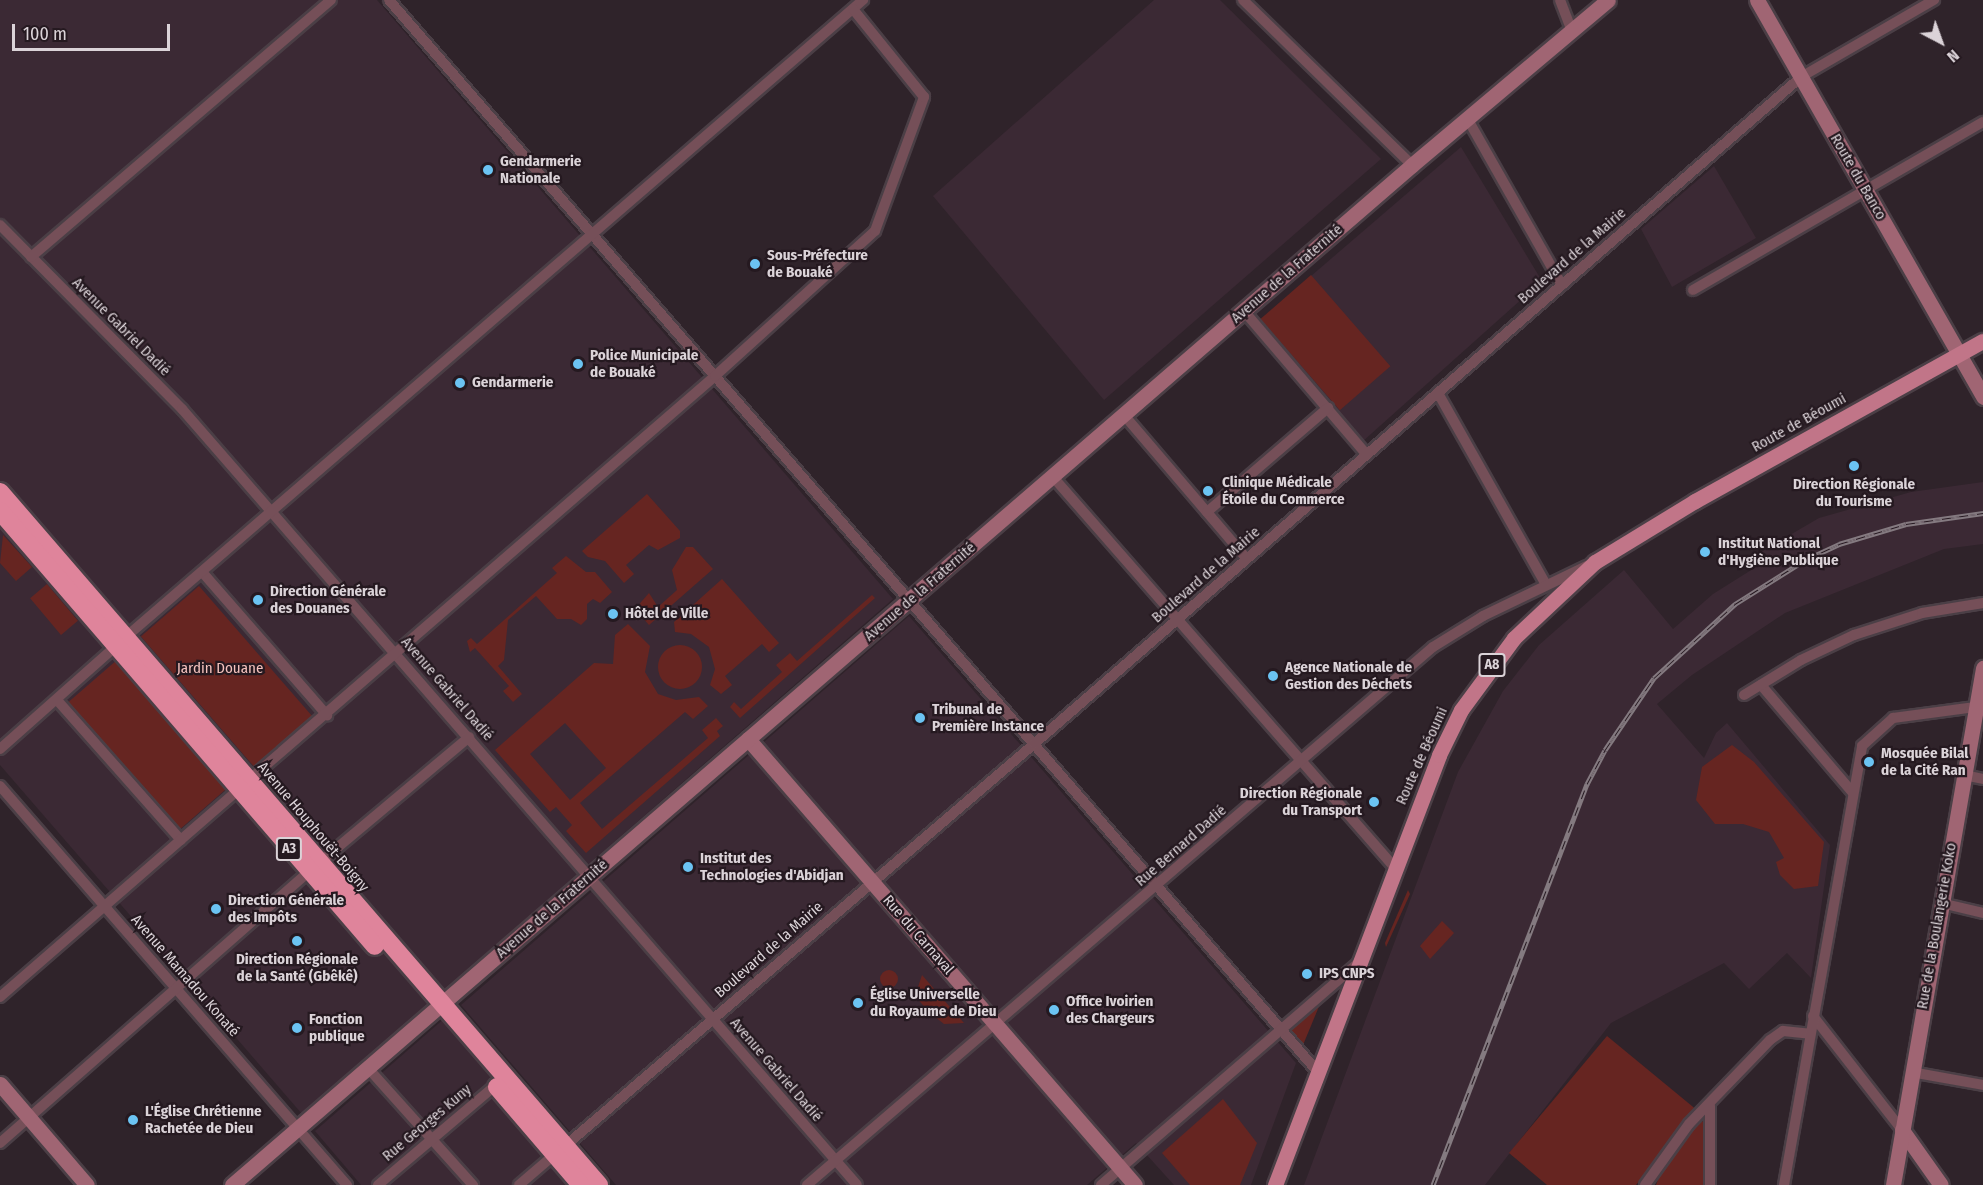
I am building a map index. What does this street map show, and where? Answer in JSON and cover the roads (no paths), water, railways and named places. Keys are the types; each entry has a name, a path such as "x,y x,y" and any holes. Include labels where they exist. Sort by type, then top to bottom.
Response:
{"highway":[{"name":"Avenue Houphouët-Boigny","path":"0,492 122,641 314,868 560,1150 581,1185"},
{"name":"Avenue Houphouët-Boigny","path":"0,511 122,641"},
{"name":"Avenue Houphouët-Boigny","path":"437,1008 496,1085 560,1150 599,1185"}],"main road":[{"name":"Route de Béoumi","path":"1275,1185 1439,756 1467,702 1533,617 1595,562 1695,501 1983,341"}],"street":[{"path":"31,257 331,0"},
{"path":"389,0 1318,1072"},
{"path":"0,749 863,0"},
{"path":"1243,0 1413,165"},
{"path":"1560,0 1572,31"},
{"name":"Avenue de la Fraternité","path":"232,1185 1467,118 1608,0"},
{"name":"Route du Banco","path":"1756,0 1960,354"},
{"name":"Boulevard de la Mairie","path":"519,1185 1178,620 1801,77 1934,0"},
{"path":"0,998 715,376 878,226 924,97 853,9"},
{"path":"1467,118 1562,285"},
{"path":"1693,290 1983,122"},
{"name":"Avenue Gabriel Dadié","path":"0,225 182,409 857,1185"},
{"path":"1244,311 1367,455"},
{"path":"1960,354 1983,397"},
{"path":"1438,393 1545,584"},
{"path":"1207,512 1328,408"},
{"path":"1124,415 1247,559"},
{"path":"1053,477 1395,868"},
{"name":"Rue Bernard Dadié","path":"807,1185 1157,887 1433,647 1545,584 1595,562"},
{"path":"203,573 327,715"},
{"path":"1744,695 1854,635 1922,612 1983,603"},
{"name":"Rue de la Boulangerie Koko","path":"1893,1185 1964,775 1979,707 1983,668"},
{"path":"1761,685 1852,792"},
{"path":"57,700 181,840"},
{"path":"1784,1185 1862,746 1878,728 1893,718 1912,712 1979,707"},
{"path":"0,1143 314,868 469,737"},
{"name":"Rue du Carnaval","path":"748,739 1135,1185"},
{"path":"1964,775 1983,779"},
{"name":"Avenue Mamadou Konaté","path":"0,786 347,1185"},
{"path":"1941,903 1983,913"},
{"path":"1101,1185 1360,961"},
{"path":"1813,1016 1902,1130 1941,1185"},
{"path":"1645,1185 1689,1124 1710,1106 1770,1040 1784,1031 1810,1034"},
{"path":"367,1068 473,1185"},
{"path":"1911,1072 1983,1084"},
{"path":"0,1084 87,1185"},
{"name":"Rue Georges Kuny","path":"378,1185 496,1085"},
{"path":"1710,1106 1710,1185"}],"railway":[{"path":"1433,1185 1587,784 1605,750 1654,678 1735,604 1805,560 1839,544 1906,524 1983,513"}],"place":[{"name":"Gendarmerie Nationale","path":"488,170"},
{"name":"Sous-Préfecture de Bouaké","path":"755,264"},
{"name":"Police Municipale de Bouaké","path":"578,364"},
{"name":"Gendarmerie","path":"460,383"},
{"name":"Direction Régionale du Tourisme","path":"1854,466"},
{"name":"Clinique Médicale Étoile du Commerce","path":"1208,491"},
{"name":"Institut National d'Hygiène Publique","path":"1705,552"},
{"name":"Direction Générale des Douanes","path":"258,600"},
{"name":"Hôtel de Ville","path":"613,614"},
{"name":"Agence Nationale de Gestion des Déchets","path":"1273,676"},
{"name":"Tribunal de Première Instance","path":"920,718"},
{"name":"Mosquée Bilal de la Cité Ran","path":"1869,762"},
{"name":"Direction Régionale du Transport","path":"1374,802"},
{"name":"Institut des Technologies d'Abidjan","path":"688,867"},
{"name":"Direction Générale des Impôts","path":"216,909"},
{"name":"Direction Régionale de la Santé (Gbêkê)","path":"297,941"},
{"name":"IPS CNPS","path":"1307,974"},
{"name":"Église Universelle du Royaume de Dieu","path":"858,1003"},
{"name":"Office Ivoirien des Chargeurs","path":"1054,1010"},
{"name":"Fonction publique","path":"297,1028"},
{"name":"L'Église Chrétienne Rachetée de Dieu","path":"133,1120"}],"park label":[{"name":"Jardin Douane","path":"220,669"}]}
